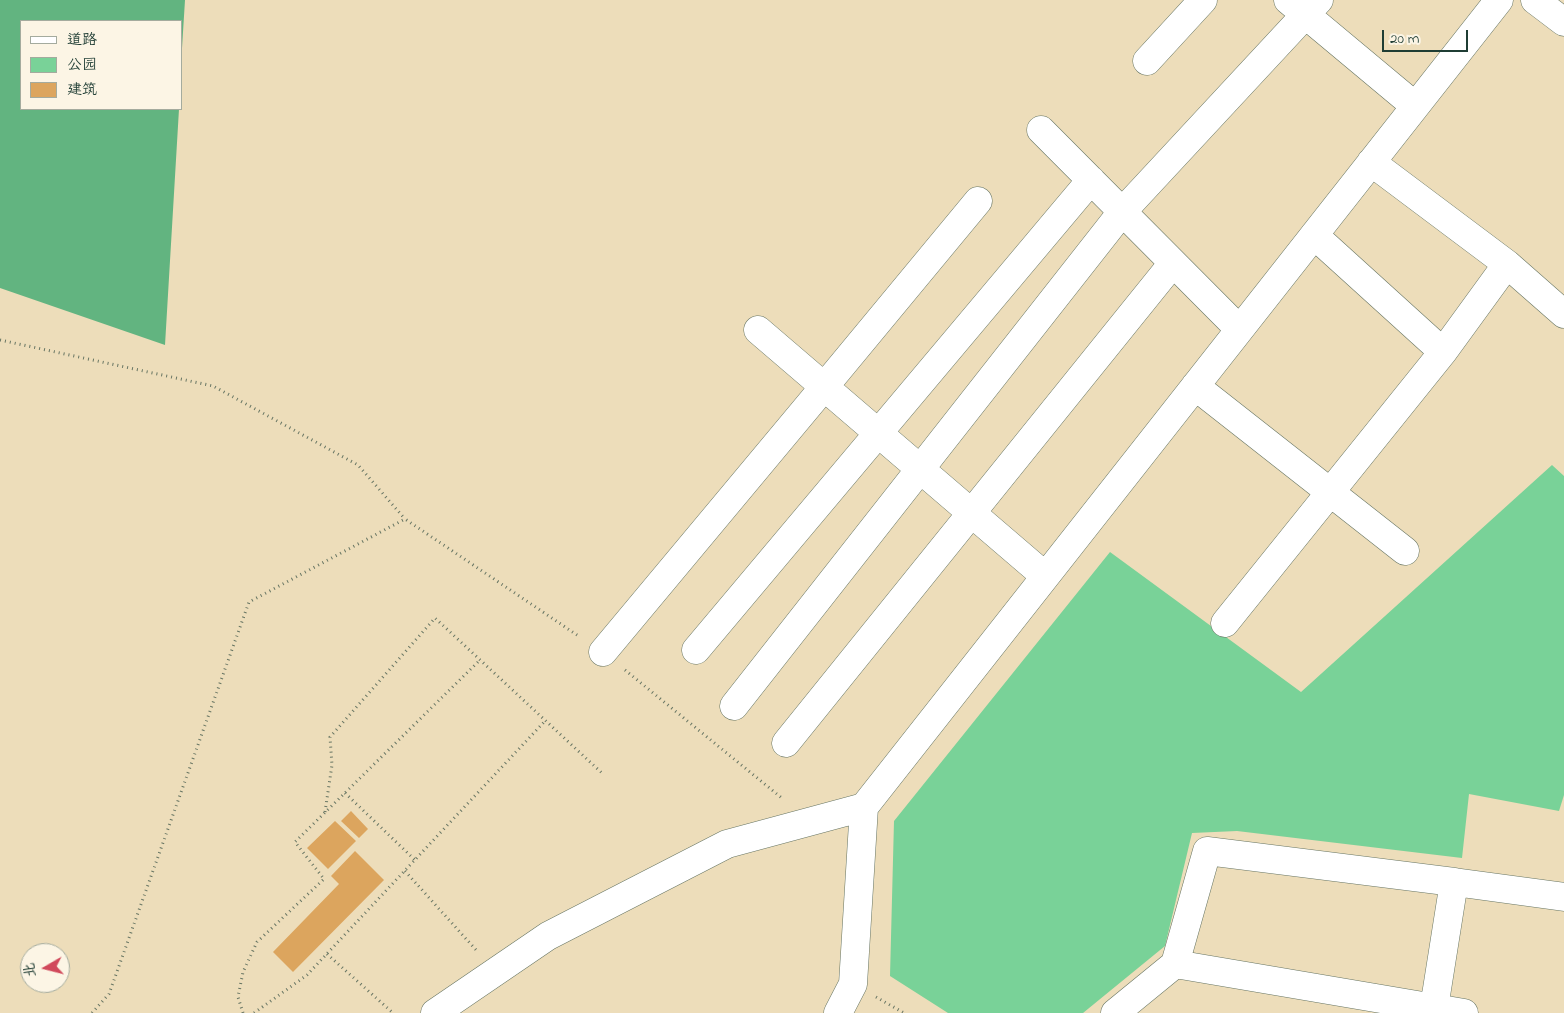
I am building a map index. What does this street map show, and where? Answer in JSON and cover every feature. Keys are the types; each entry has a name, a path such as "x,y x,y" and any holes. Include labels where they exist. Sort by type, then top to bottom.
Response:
{"street":[{"path":"1147,61 1203,0"},
{"path":"838,1013 853,984 864,807 1499,0"},
{"path":"1535,0 1564,22"},
{"path":"734,706 1122,212 1304,5 1415,106"},
{"path":"1041,130 1240,329"},
{"path":"1371,162 1507,264 1564,314"},
{"path":"696,650 1090,180"},
{"path":"602,652 978,201"},
{"path":"1314,234 1443,352"},
{"path":"786,742 1173,262"},
{"path":"1225,623 1443,352 1507,264"},
{"path":"758,330 1045,576"},
{"path":"1195,386 1405,551"},
{"path":"435,1013 548,936 727,844 864,807"},
{"path":"1115,1013 1175,964 1208,851 1564,897"},
{"path":"1423,1009 1454,882"},
{"path":"1175,964 1423,1009 1464,1013"}],"path":[{"path":"0,340 213,386 358,465 405,519 602,652 809,821"},
{"path":"92,1013 109,994 249,602 405,519"},
{"path":"325,813 332,765 330,737 435,618 603,774"},
{"path":"243,1013 238,997 243,972 257,942 324,879 295,842 480,660"},
{"path":"254,1013 307,976 545,721"},
{"path":"345,793 415,860"},
{"path":"405,871 496,972"},
{"path":"327,954 393,1013"}],"green space":[{"path":"0,0 185,0 182,48 182,20 20,20 20,110 179,110 165,345 0,288"},
{"path":"1552,465 1564,476 1564,795 1559,811 1469,794 1462,858 1237,831 1192,833 1165,946 1083,1013 948,1013 890,976 894,821 1110,552 1301,692"}],"building":[{"path":"351,811 368,829 359,838 341,821"},
{"path":"335,821 356,841 328,869 307,848"},
{"path":"355,851 384,880 293,972 273,952 339,884 331,876"}]}
